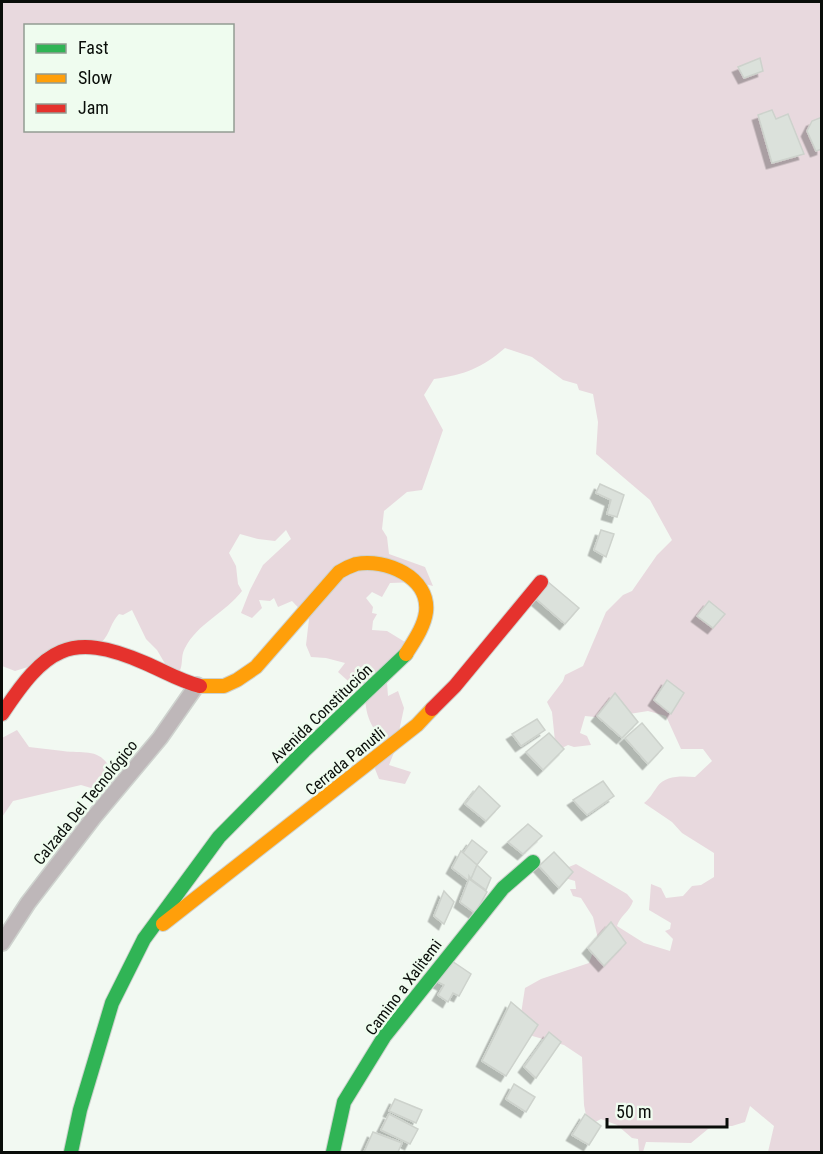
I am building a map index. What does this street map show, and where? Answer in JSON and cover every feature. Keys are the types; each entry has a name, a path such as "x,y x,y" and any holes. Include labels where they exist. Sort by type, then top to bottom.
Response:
{"main road":[{"name":"Avenida Constitución","path":"2,714 27,679 42,664 57,653 75,647 92,646 144,661 179,680 196,685 224,686 240,679 256,667 339,572 356,564 387,565 399,570 411,578 426,605 416,638 405,656 304,751 219,837 144,939 112,1003 80,1110 71,1152"},
{"name":"Cerrada Panutli","path":"144,939 417,725 455,686 541,582"},
{"name":"Camino a Xalitemi","path":"333,1152 344,1102 384,1037 502,888 533,862"}],"street":[{"name":"Calzada Del Tecnológico","path":"2,943 28,903 94,817 160,738 196,685"}],"shaded area":[{"path":"2,2 821,2 821,1152 768,1152 774,1126 750,1106 745,1122 708,1129 691,1143 646,1142 643,1152 639,1151 638,1139 632,1138 617,1125 601,1119 588,1126 584,1105 582,1057 564,1045 529,1035 520,1020 525,988 541,979 589,963 598,939 593,917 581,898 573,896 570,889 576,889 575,881 565,878 559,871 576,864 627,894 633,901 617,926 644,943 670,951 673,939 665,931 670,929 671,923 649,910 651,884 661,888 666,898 683,896 692,886 701,885 714,877 714,853 682,833 672,822 644,803 664,780 695,777 712,761 703,749 681,749 666,716 648,711 623,715 615,719 585,716 580,733 587,736 591,745 574,747 568,745 556,751 552,712 547,702 565,675 583,666 606,612 623,595 632,591 657,555 672,540 650,500 596,454 598,422 593,394 579,390 577,384 563,380 532,357 505,348 472,370 434,379 424,395 443,430 422,490 407,492 384,511 382,529 387,537 389,554 425,567 433,586 417,582 390,583 382,597 372,592 366,598 373,607 372,613 377,614 372,630 387,631 405,642 387,683 388,696 398,691 404,708 395,750 389,765 411,772 405,784 379,779 375,769 385,743 370,721 365,696 338,672 345,663 311,657 306,645 309,619 292,601 278,607 274,598 270,601 259,600 262,608 252,618 241,613 263,565 291,539 286,530 275,541 240,534 229,553 236,566 238,584 242,591 190,640 183,652 180,671 174,679 157,650 146,639 132,610 123,615 119,614 99,645 15,671 2,666"},
{"path":"17,730 29,747 98,755 112,773 101,791 81,785 13,801 2,817 2,738"}],"building":[{"path":"760,58 763,71 744,78 738,67"},
{"path":"772,110 776,119 788,114 804,154 772,163 758,115"},
{"path":"822,117 822,149 816,151 807,131 812,121"},
{"path":"600,484 624,495 617,517 607,514 611,500 596,493"},
{"path":"601,530 614,534 606,557 594,550"},
{"path":"541,576 579,608 565,624 528,592"},
{"path":"709,601 725,614 713,628 697,616"},
{"path":"667,680 684,693 671,714 654,700"},
{"path":"615,693 638,722 622,738 597,716"},
{"path":"537,719 545,730 521,746 512,734"},
{"path":"642,723 663,748 648,764 625,738"},
{"path":"549,733 564,749 543,770 526,752"},
{"path":"603,781 614,796 587,815 573,800"},
{"path":"479,786 500,806 486,821 465,804"},
{"path":"528,824 542,836 523,854 508,842"},
{"path":"472,840 487,852 477,865 463,853"},
{"path":"461,851 477,865 471,879 469,876 469,881 452,868"},
{"path":"554,852 573,872 559,888 539,866"},
{"path":"477,865 491,878 486,890 471,879"},
{"path":"469,879 487,892 475,913 460,902"},
{"path":"444,891 454,902 444,924 434,916"},
{"path":"611,922 626,943 604,966 588,948"},
{"path":"449,959 471,974 459,996 453,993 448,1002 438,995 444,985 434,980"},
{"path":"511,1002 538,1025 506,1076 482,1061"},
{"path":"549,1032 561,1042 536,1078 524,1067"},
{"path":"514,1084 535,1097 526,1112 506,1099"},
{"path":"395,1099 422,1110 416,1123 389,1111"},
{"path":"389,1114 418,1129 410,1144 381,1130"},
{"path":"585,1114 601,1126 589,1145 572,1135"},
{"path":"373,1132 402,1143 398,1152 364,1152"}],"traffic: fast":[{"path":"71,1152 80,1110 112,1003 144,939 219,837 304,751 406,654"},
{"path":"333,1152 344,1102 384,1037 503,888 533,862"}],"traffic: slow":[{"path":"200,686 224,686 256,667 339,572 356,564 380,564 392,567 413,580 421,589 425,600 425,618 406,654"},
{"path":"163,924 417,725 432,709"}],"traffic: jam":[{"path":"432,709 455,686 541,582"},
{"path":"2,714 17,692 46,661 61,652 78,647 119,653 200,686"}]}
